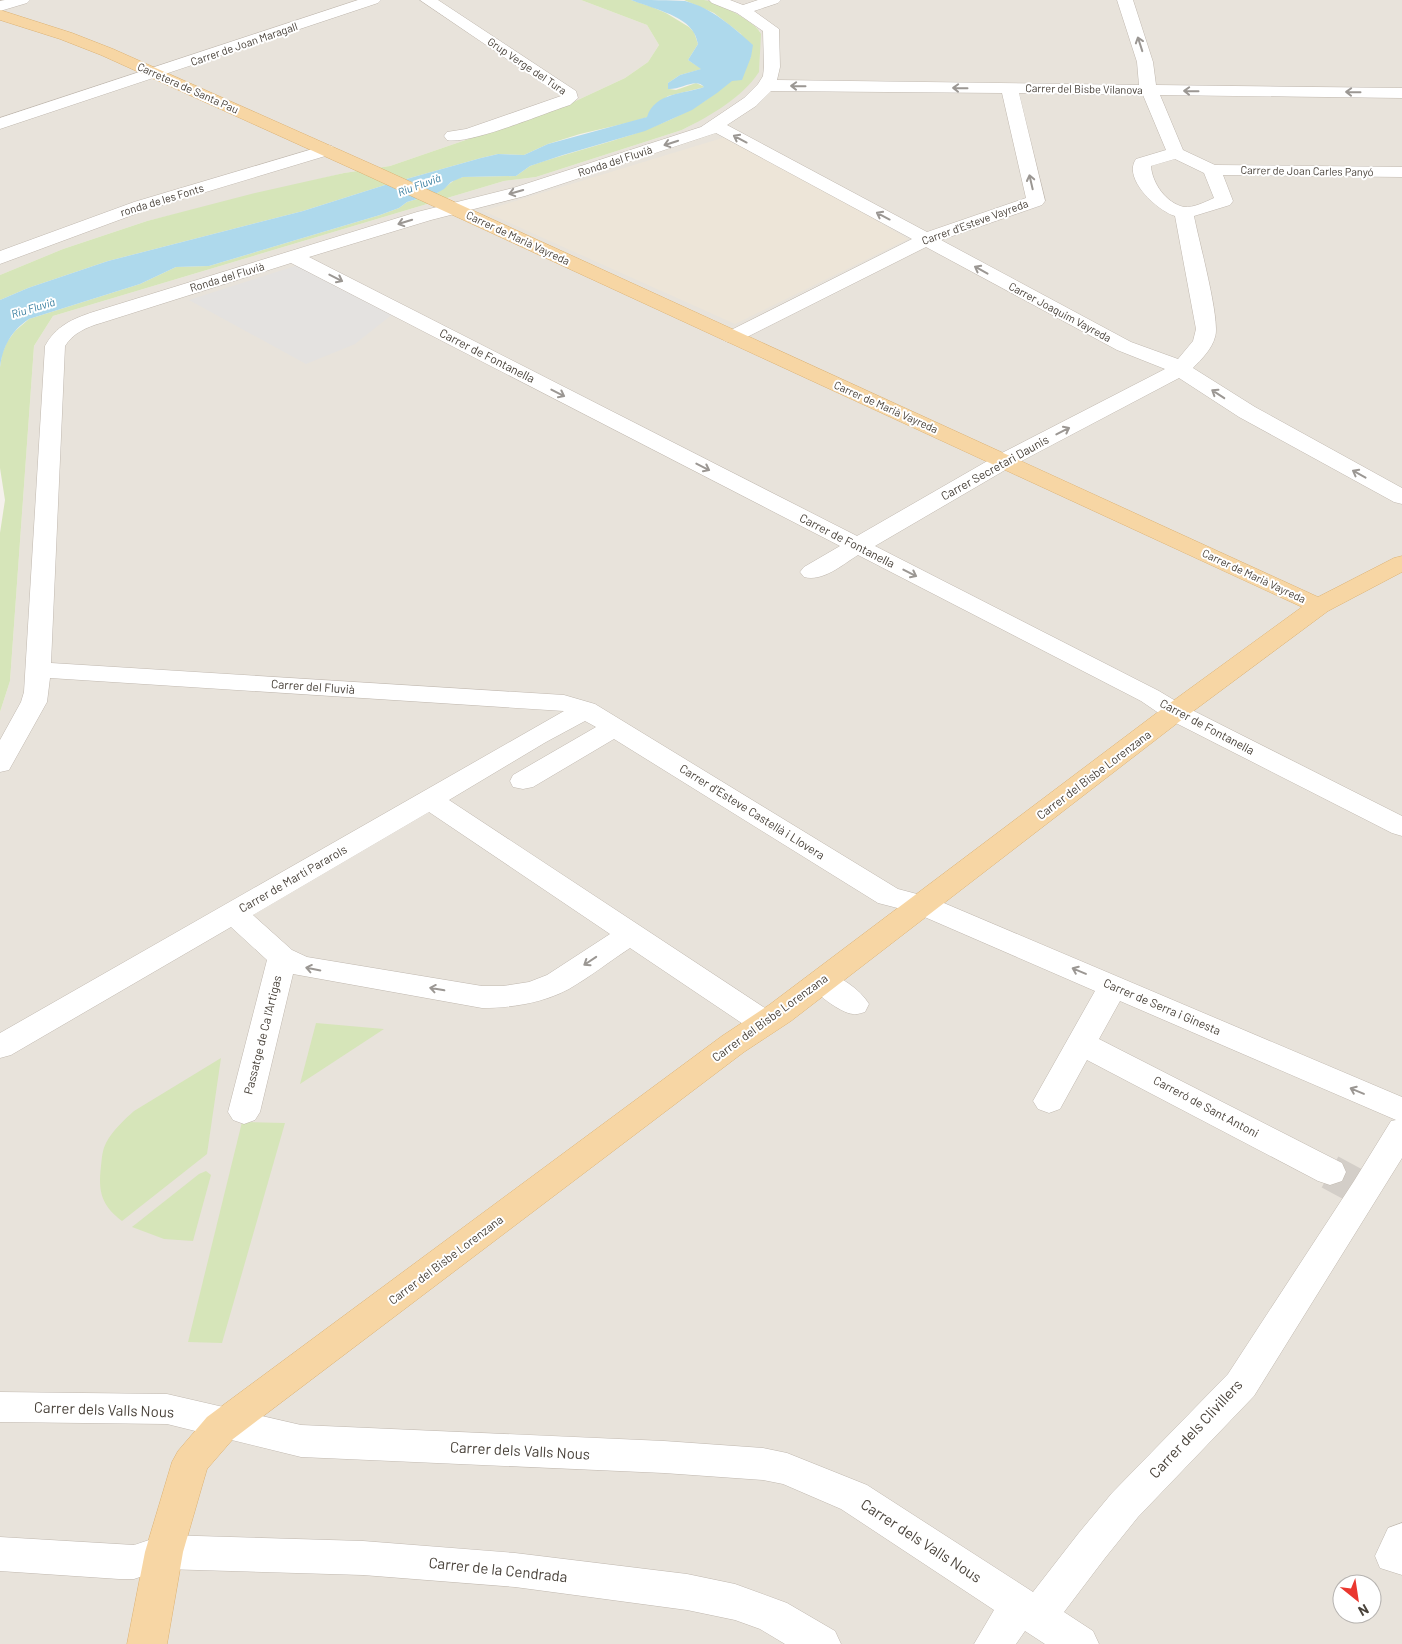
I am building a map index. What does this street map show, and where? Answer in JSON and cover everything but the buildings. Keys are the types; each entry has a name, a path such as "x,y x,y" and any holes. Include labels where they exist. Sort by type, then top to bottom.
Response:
{"main road":[{"name":"Carretera de Santa Pau","path":"0,15 87,44 372,171"},
{"name":"Carrer de Marià Vayreda","path":"372,171 1319,606"},
{"name":"Carrer del Bisbe Lorenzana","path":"148,1644 164,1552 191,1462 207,1440 223,1426 763,1022 780,1013 1175,712 1319,606 1402,563"}],"street":[{"path":"0,6 22,0"},
{"name":"Carrer de Joan Maragall","path":"0,124 156,74 373,0"},
{"name":"Grup Verge del Tura","path":"428,0 570,95 570,98 564,101 469,134 453,136"},
{"path":"717,0 742,10 767,24 772,32 771,76 766,85"},
{"path":"742,10 773,0"},
{"path":"1125,0 1145,62 1146,81 1176,153 1212,170 1224,201 1184,213 1163,204 1149,188 1142,172 1142,163 1176,153"},
{"name":"Carrer del Bisbe Vilanova","path":"766,85 1402,93"},
{"name":"Ronda del Fluvià","path":"0,764 34,702 37,692 57,342 65,332 83,322 292,256 444,205 519,192 688,138 716,126 750,102 766,85"},
{"name":"Carrer d'Esteve Vayreda","path":"732,337 926,239 1036,200 1009,88"},
{"name":"Carrer Joaquim Vayreda","path":"716,126 1124,346 1180,369 1247,412 1402,497"},
{"name":"ronda de les Fonts","path":"0,258 140,206 326,150"},
{"name":"Carrer de Joan Carles Panyó","path":"1212,170 1402,172"},
{"name":"Carrer Secretari Daunis","path":"812,572 1004,461 1180,369 1198,352 1206,330 1184,213"},
{"name":"Carrer de Fontanella","path":"292,256 1150,696 1175,712 1402,827"},
{"name":"Carrer del Fluvià","path":"38,670 564,703 586,710"},
{"name":"Carrer d'Esteve Castellà i Llovera","path":"586,710 888,896 922,905"},
{"name":"Carrer de Martí Pararols","path":"0,1047 430,800 537,736 586,710"},
{"path":"523,781 615,727"},
{"path":"430,800 763,1022"},
{"name":"Carrer de Serra i Ginesta","path":"922,905 1402,1110"},
{"path":"233,913 290,962 315,969 482,997 506,998 528,994 558,982 630,934"},
{"name":"Passatge de Ca l'Artigas","path":"244,1112 282,957"},
{"path":"822,981 854,1004"},
{"path":"1050,1101 1113,986"},
{"name":"Carreró de Sant Antoni","path":"1081,1042 1351,1182"},
{"name":"Carrer dels Clivillers","path":"1012,1620 1076,1565 1124,1506 1184,1442 1217,1412 1241,1385 1351,1182 1402,1130"},
{"name":"Carrer dels Valls Nous","path":"0,1407 167,1409 223,1426 301,1441 664,1457 763,1464 787,1469 854,1498 1012,1620 1079,1644"},
{"path":"0,1554 134,1562 164,1552"},
{"name":"Carrer de la Cendrada","path":"164,1552 363,1558 455,1565 515,1570 687,1592 756,1609 773,1616 820,1644"}],"shaded area":[{"path":"0,0 581,0 647,25 659,45 648,62 625,78 567,105 390,166 344,173 147,221 63,249 0,275"},
{"path":"704,0 1402,0 1402,1644 0,1644 0,712 10,681 34,346 53,316 504,181 536,177 682,130 738,95 759,71 760,31 722,7"},
{"path":"732,135 908,239 735,324 483,211"},
{"path":"298,265 394,313 355,344 306,364 189,300"}],"green space":[{"path":"581,0 631,0 666,13 689,27 694,32 698,44 688,60 702,69 680,75 668,83 669,89 676,90 696,83 705,87 668,96 657,104 648,117 580,134 548,144 524,155 498,154 481,158 385,185 303,211 108,261 28,288 0,300 0,275 63,249 147,221 251,194 344,173 390,166 567,105 625,78 648,62 659,45 647,25"},
{"path":"684,0 704,0 717,4 744,18 758,29 761,34 759,72 752,81 725,106 682,130 536,177 504,181 53,316 34,346 10,681 0,712 0,533 5,500 0,468 0,367 2,354 7,342 15,331 29,319 140,284 176,267 209,266 380,215 399,208 407,202 437,193 456,179 463,177 516,176 530,166 650,128 679,116 706,100 730,81 751,57 741,34 714,13"},
{"path":"316,1023 384,1029 300,1084"},
{"path":"221,1058 207,1154 122,1221 109,1209 102,1197 100,1175 102,1154 109,1139 134,1111"},
{"path":"242,1122 285,1123 222,1343 188,1342"},
{"path":"206,1171 211,1175 193,1241 164,1239 132,1227 199,1174"}],"water":[{"name":"Riu Fluvià","path":"631,0 685,1 704,8 722,19 753,45 751,57 742,80 732,81 692,110 645,131 530,166 516,176 463,177 451,182 437,193 407,202 399,208 380,215 209,266 176,267 140,284 29,319 17,329 9,340 3,352 0,367 0,300 28,288 108,261 303,211 385,185 481,158 498,154 524,155 548,144 647,117 651,109 664,98 704,87 697,83 668,89 668,83 680,75 701,69 688,60 698,44 695,36 683,21 675,16"}],"tunnel":[{"path":"1330,1172 1356,1186"}]}
